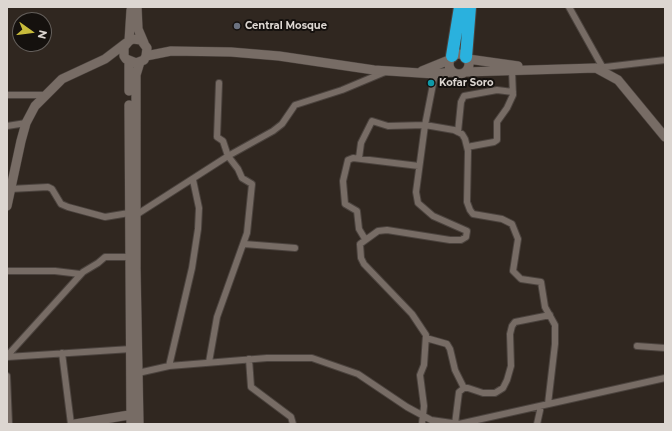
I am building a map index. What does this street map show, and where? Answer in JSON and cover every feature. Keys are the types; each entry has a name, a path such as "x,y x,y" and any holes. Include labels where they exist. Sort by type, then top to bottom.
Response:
{"highway":[{"path":"450,58 460,7"},
{"path":"467,58 470,7"}],"main road":[{"path":"131,7 127,42 123,51 128,60 138,373 135,420"},
{"path":"135,420 131,349 130,258 133,214 136,75 143,59 145,43 138,29 137,7"},
{"path":"7,206 26,123 35,106 44,95 62,79 105,59 127,42 137,39 171,51 231,52 279,56 387,71 435,74 452,72 459,75 465,72 599,68 618,80 665,137"},
{"path":"105,59 143,59 171,51"},
{"path":"419,72 458,54 467,58 537,69"},
{"path":"450,58 449,69 452,72"},
{"path":"465,72 469,66 467,58"},
{"path":"75,424 104,420 135,420"}],"street":[{"path":"569,7 599,68 665,60"},
{"path":"10,189 48,187 52,189 61,204 68,207 105,217 133,214 193,180 228,156 273,131 282,124 295,105 342,90 387,71"},
{"path":"467,147 494,142 497,140 497,122 507,108 513,92 512,71"},
{"path":"422,424 424,406 420,375 424,365 426,338 412,314 364,264 360,244 378,231 387,230 450,240 461,240 466,237 466,231 433,216 418,203 416,192 419,166 435,74"},
{"path":"209,362 217,317 244,244 252,184 242,178 216,134 219,83"},
{"path":"458,132 461,102 464,96 497,90 513,92"},
{"path":"7,95 44,95"},
{"path":"359,158 361,143 372,121 388,126 425,125 458,132 465,139 467,147 467,202 470,210 473,214 502,219 512,224 518,239 513,271 521,278 541,282 545,307 555,325 555,344 548,404"},
{"path":"7,126 26,123"},
{"path":"365,239 359,229 357,211 345,204 343,181 348,160 359,158 419,166"},
{"path":"168,366 184,305 200,218 193,180"},
{"path":"244,244 294,248"},
{"path":"7,356 86,269 98,263 105,257 130,258"},
{"path":"7,272 55,271 80,274"},
{"path":"456,424 459,392 464,388 468,388 483,393 495,393 502,388 507,380 511,366 510,334 512,326 516,322 550,316"},
{"path":"426,338 447,344 450,349 455,370 464,388"},
{"path":"637,346 665,348"},
{"path":"7,356 131,349"},
{"path":"62,353 71,424"},
{"path":"138,373 168,366 209,362 249,359 312,358 358,374 407,407 431,420 456,424 665,378"},
{"path":"249,359 251,386 291,417 293,424"},
{"path":"7,376 10,424"},
{"path":"537,424 541,406"}],"place":[{"name":"Central Mosque","path":"237,26"},
{"name":"Kofar Soro","path":"431,83"}]}
